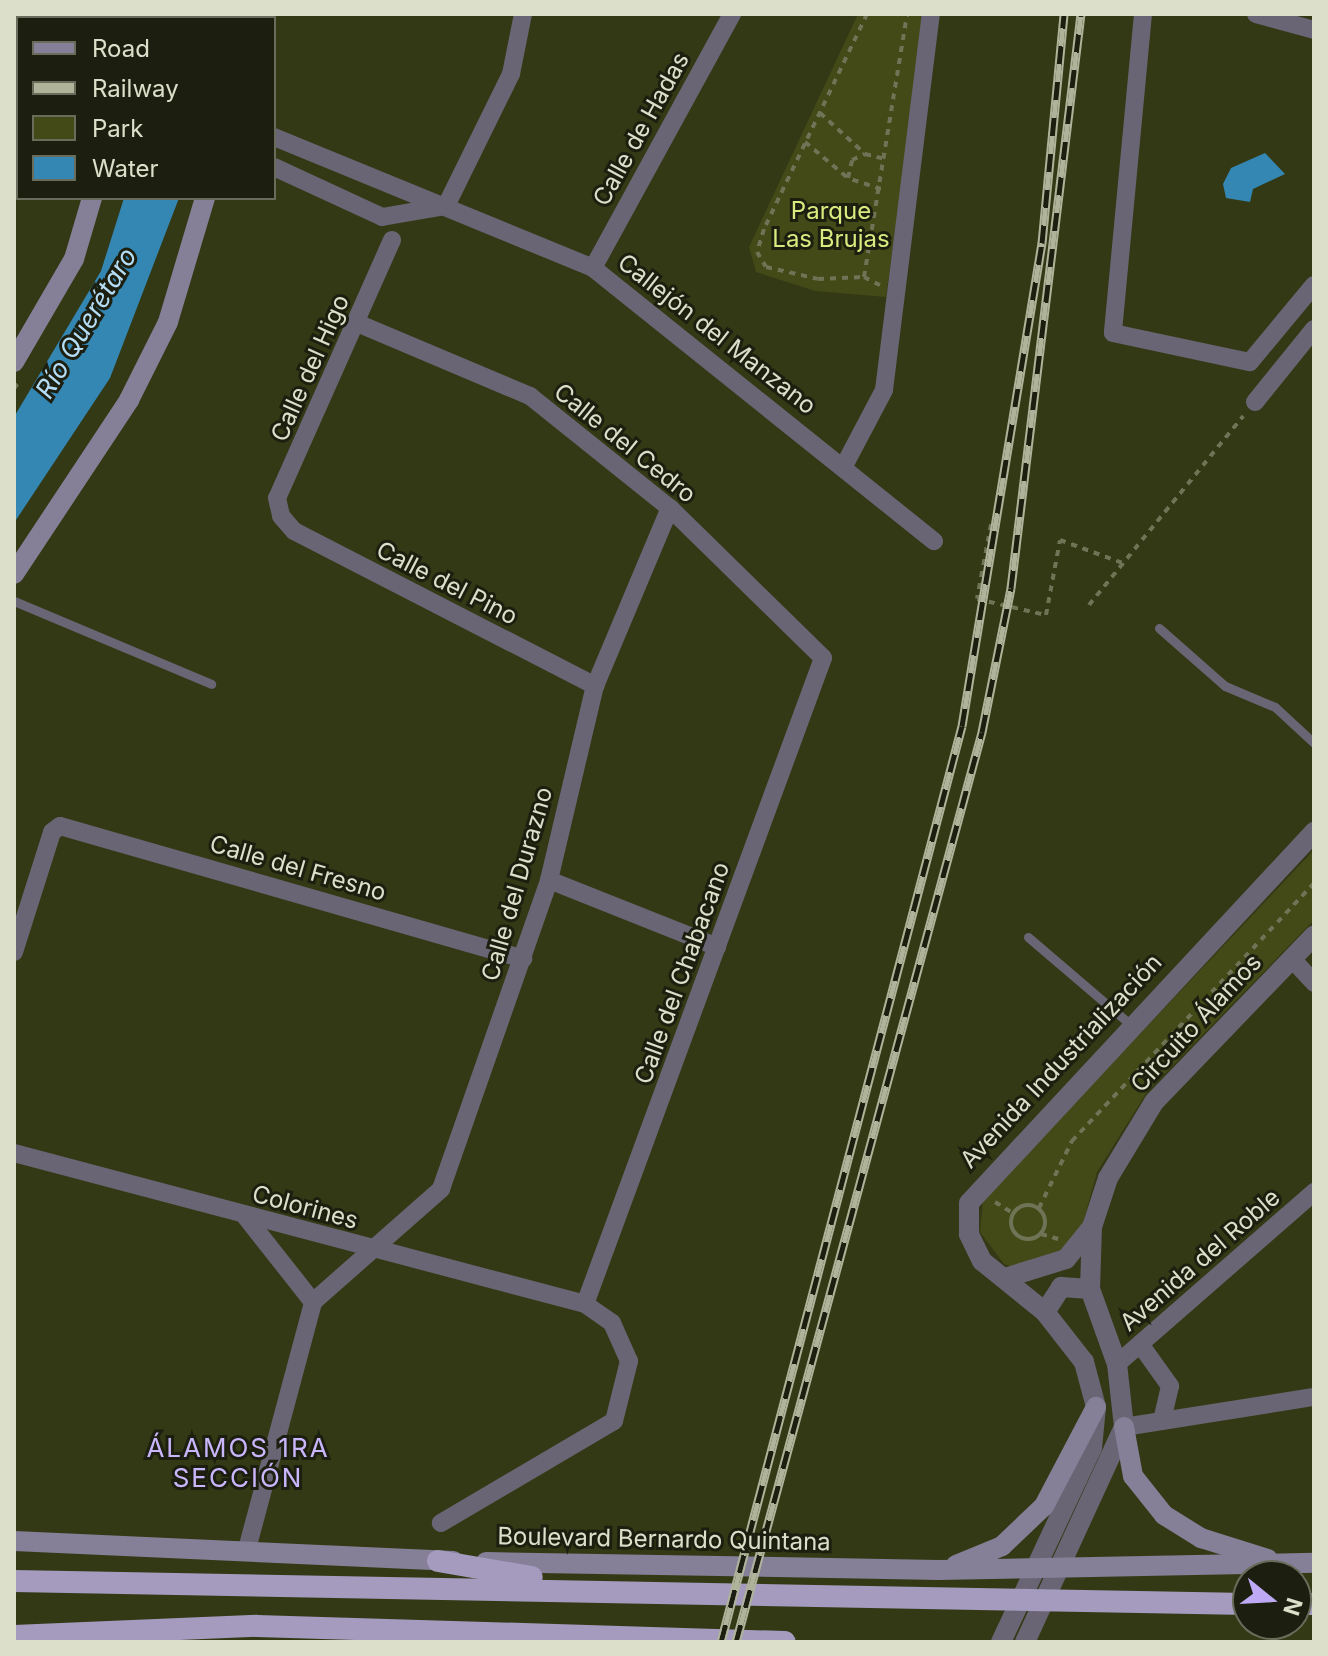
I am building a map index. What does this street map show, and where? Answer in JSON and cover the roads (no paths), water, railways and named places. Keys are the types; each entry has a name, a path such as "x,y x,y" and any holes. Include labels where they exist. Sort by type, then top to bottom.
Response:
{"highway":[{"path":"438,1561 620,1592"},
{"path":"14,1581 1232,1604"},
{"path":"14,1636 257,1626 785,1642"}],"main road":[{"path":"14,362 74,259 91,200"},
{"path":"14,574 129,400 168,322 204,200"},
{"path":"939,1570 1002,1546 1044,1506 1096,1407"},
{"path":"1124,1427 1133,1476 1164,1515 1201,1538 1270,1560"},
{"name":"Boulevard Bernardo Quintana","path":"14,1541 247,1549 438,1561 939,1570 1232,1565"}],"street":[{"path":"276,168 382,217 446,206 511,74 523,14"},
{"name":"Calle de Hadas","path":"593,268 732,14"},
{"path":"845,464 884,390 931,14"},
{"path":"1143,14 1113,333 1250,362 1314,285"},
{"path":"1256,14 1314,30"},
{"name":"Callejón del Manzano","path":"276,138 593,268 845,464 934,541"},
{"name":"Calle del Higo","path":"281,516 277,498 392,240"},
{"name":"Calle del Cedro","path":"357,323 530,396 670,508 823,658"},
{"path":"1255,402 1314,329"},
{"name":"Calle del Durazno","path":"313,1302 441,1189 549,880 595,686 670,508"},
{"name":"Calle del Pino","path":"281,516 294,531 595,686"},
{"name":"Calle del Chabacano","path":"585,1304 823,658"},
{"name":"Calle del Fresno","path":"14,952 52,832 60,826 523,959"},
{"name":"Avenida Industrialización","path":"1001,1642 1035,1558 1092,1448 1096,1407 1084,1362 1045,1312 974,1248 969,1203 1131,1025 1314,832"},
{"path":"549,880 717,947"},
{"name":"Circuito Álamos","path":"1124,1427 1117,1364 1090,1289 1092,1227 1108,1178 1154,1102 1314,936"},
{"path":"1292,959 1314,983"},
{"name":"Colorines","path":"14,1153 585,1304"},
{"name":"Avenida del Roble","path":"1117,1364 1314,1192"},
{"path":"245,1216 313,1302 247,1549"},
{"path":"1005,1278 1050,1268 1082,1246 1092,1227"},
{"path":"1045,1312 1061,1287 1090,1289"},
{"path":"441,1523 614,1421 629,1361 612,1323 585,1304"},
{"path":"1140,1344 1154,1354 1170,1386 1162,1421"},
{"path":"1025,1642 1124,1427 1314,1397"}],"lane":[{"path":"14,601 211,684"},
{"path":"1159,628 1225,686 1275,707 1314,743"},
{"path":"1028,937 1131,1025"}],"water":[{"path":"175,14 236,14 205,16"},
{"path":"1265,153 1285,174 1253,189 1250,202 1226,198 1223,184 1231,168"},
{"name":"Río Querétaro","path":"123,200 178,200 110,378 14,523 14,417 101,271"}],"railway":[{"path":"721,1642 962,726 1042,243 1064,14"},
{"path":"736,1642 982,732 1011,588 1081,14"}],"district":[{"name":"ÁLAMOS 1RA SECCIÓN","path":"238,1463"}],"park label":[{"name":"Parque Las Brujas","path":"831,225"}]}
